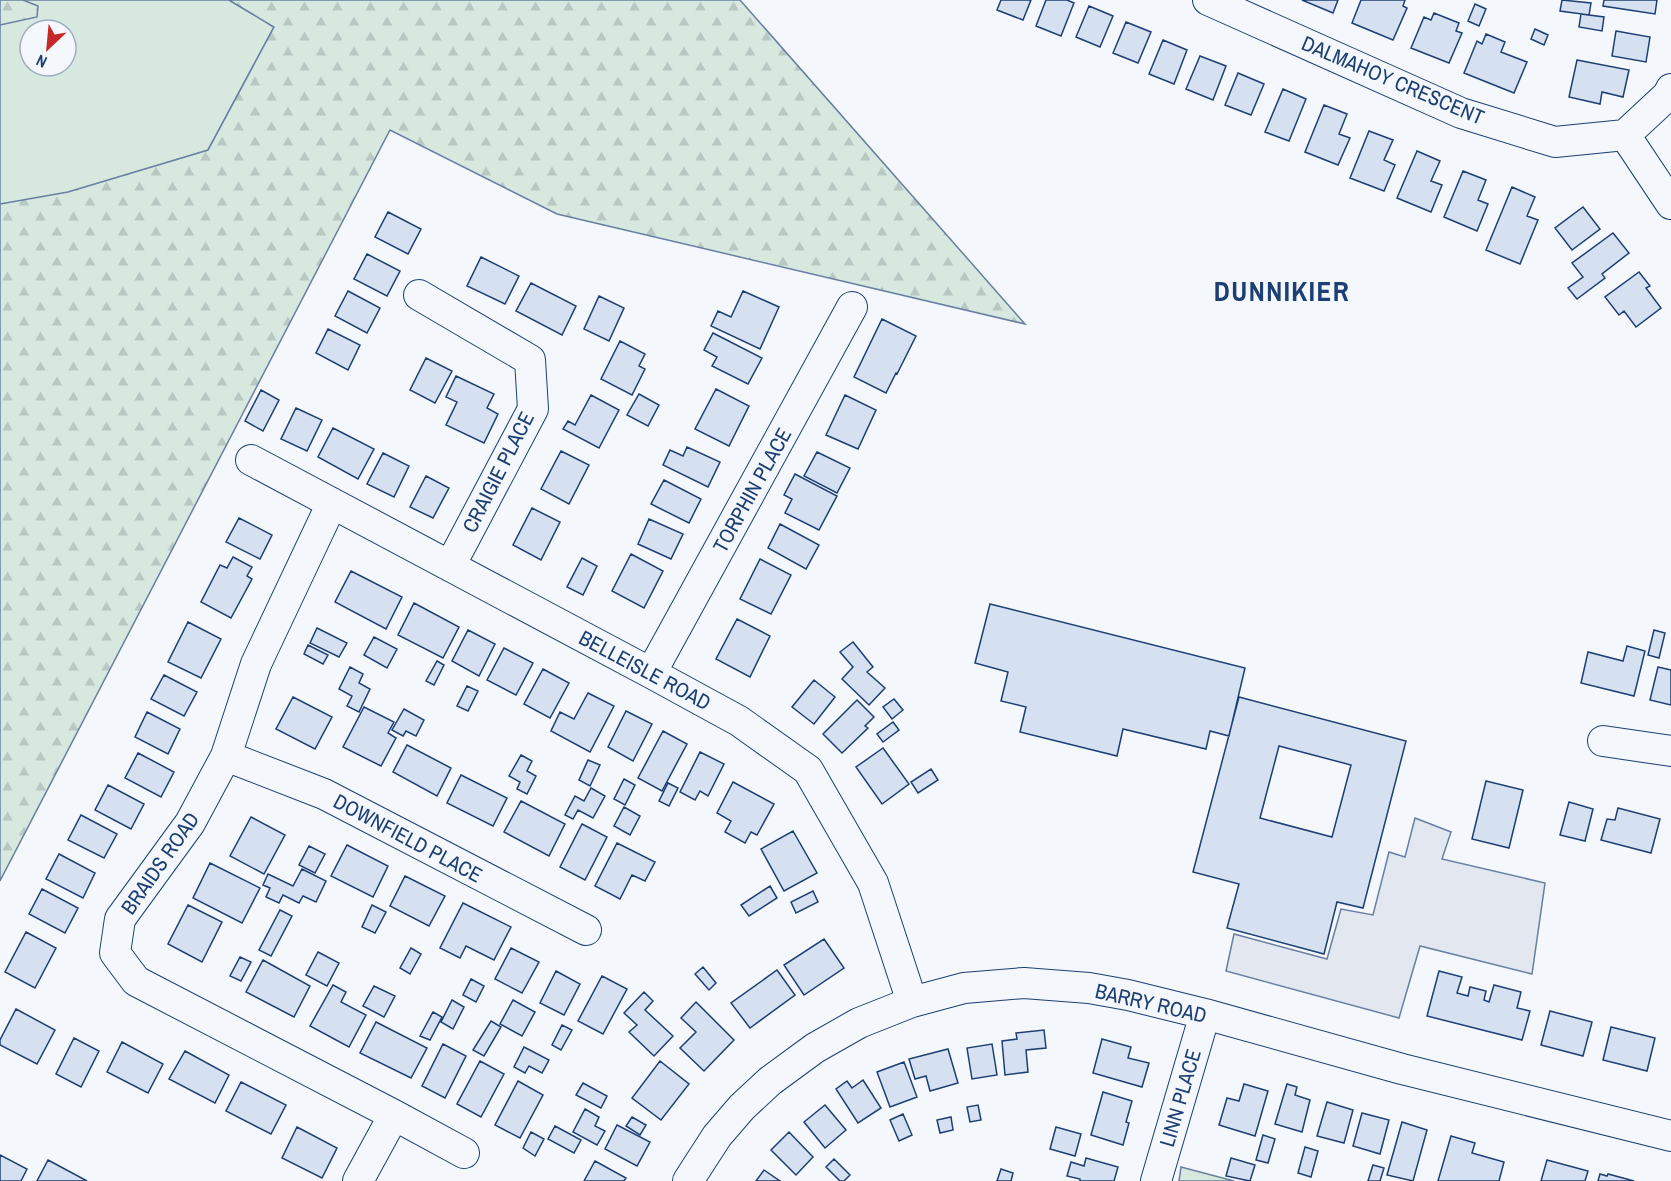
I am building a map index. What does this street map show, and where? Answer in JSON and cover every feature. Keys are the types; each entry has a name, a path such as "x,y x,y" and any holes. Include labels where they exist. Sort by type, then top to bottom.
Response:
{"street":[{"name":"DALMAHOY CRESCENT","path":"1208,0 1461,113 1555,142 1625,135"},
{"path":"1671,89 1668,95 1625,135 1671,204"},
{"name":"CRAIGIE PLACE","path":"419,295 530,360 532,408 450,566"},
{"name":"TORPHIN PLACE","path":"651,673 852,307"},
{"name":"BELLEISLE ROAD","path":"251,460 739,721 808,770 873,883 912,1002"},
{"name":"BRAIDS ROAD","path":"332,503 256,664 226,756 190,823 120,920 116,953 136,981 464,1153"},
{"path":"1604,741 1671,751"},
{"name":"DOWNFIELD PLACE","path":"226,756 324,794 586,930"},
{"name":"BARRY ROAD","path":"688,1181 717,1136 742,1107 770,1081 815,1048 859,1023 912,1002 964,988 1024,983 1089,988 1128,995 1402,1069 1671,1136"},
{"name":"LINN PLACE","path":"1156,1181 1205,1014"},
{"path":"358,1181 394,1115"}],"green space":[{"path":"0,0 229,0 274,27 0,529"},
{"path":"0,0 23,0 38,6 37,17 18,18 18,21 0,25"},
{"path":"229,0 740,0 1025,324 557,214 390,130 0,881 0,204 68,192 208,150 274,27"},
{"path":"1181,1167 1234,1181 1179,1181"}],"shaded area":[{"path":"1415,818 1451,832 1442,859 1545,883 1532,974 1420,946 1399,1018 1226,971 1234,934 1327,959 1341,909 1373,915 1389,852 1405,857"}],"building":[{"path":"1001,0 1031,0 1023,20 997,10"},
{"path":"1046,0 1067,0 1074,3 1061,36 1036,26"},
{"path":"1302,0 1338,0 1333,13"},
{"path":"1361,0 1405,0 1403,6 1407,8 1393,40 1352,23"},
{"path":"1562,0 1591,3 1589,15 1560,11"},
{"path":"1604,0 1657,0 1655,14 1603,6"},
{"path":"1475,4 1486,9 1479,26 1468,21"},
{"path":"1089,6 1113,16 1100,47 1076,37"},
{"path":"1434,13 1459,23 1456,31 1462,33 1449,63 1411,48 1424,17 1431,20"},
{"path":"1581,14 1604,17 1602,31 1579,27"},
{"path":"1126,22 1151,32 1138,63 1113,53"},
{"path":"1535,29 1548,35 1544,45 1531,39"},
{"path":"1616,31 1650,37 1646,62 1612,56"},
{"path":"1486,34 1505,42 1501,52 1527,62 1514,93 1464,73 1477,41 1482,44"},
{"path":"1163,40 1187,50 1174,84 1149,74"},
{"path":"1200,56 1226,66 1213,100 1186,89"},
{"path":"1577,60 1629,70 1623,97 1602,92 1600,104 1569,97"},
{"path":"1238,73 1264,84 1251,115 1225,105"},
{"path":"1283,89 1306,99 1289,141 1265,132"},
{"path":"1324,105 1347,114 1339,134 1350,138 1338,165 1305,152"},
{"path":"1369,131 1393,140 1384,160 1395,165 1384,191 1350,178"},
{"path":"1417,151 1440,161 1431,181 1442,185 1431,212 1397,198"},
{"path":"1463,171 1486,180 1478,200 1488,204 1477,231 1444,217"},
{"path":"1512,187 1535,197 1527,216 1538,220 1520,264 1486,250"},
{"path":"1583,207 1600,229 1572,250 1555,228"},
{"path":"388,212 421,229 408,254 375,237"},
{"path":"1613,233 1629,253 1602,274 1605,278 1577,299 1568,288 1583,277 1572,263"},
{"path":"367,254 400,271 387,296 354,279"},
{"path":"481,257 519,276 505,304 467,286"},
{"path":"1639,272 1650,286 1646,288 1661,308 1636,327 1624,311 1619,315 1605,297"},
{"path":"531,283 576,306 562,335 516,311"},
{"path":"348,291 380,308 367,333 335,316"},
{"path":"743,291 779,307 760,349 711,326 718,311 731,317"},
{"path":"599,296 624,308 609,341 584,329"},
{"path":"882,319 916,336 886,393 854,377"},
{"path":"328,329 360,345 348,370 316,353"},
{"path":"713,333 762,358 748,384 712,366 717,357 704,350"},
{"path":"620,341 645,354 639,366 645,369 632,395 601,379"},
{"path":"426,358 452,371 435,403 410,390"},
{"path":"456,376 494,394 487,408 498,414 484,443 446,425 457,402 446,397"},
{"path":"716,389 749,406 729,446 695,429"},
{"path":"261,390 279,400 263,431 245,421"},
{"path":"639,394 659,405 648,426 627,415"},
{"path":"591,395 619,410 599,448 563,429 568,421 575,425"},
{"path":"845,395 876,410 858,449 826,435"},
{"path":"296,408 322,420 307,451 281,439"},
{"path":"333,428 374,449 358,479 318,457"},
{"path":"687,447 720,462 708,487 663,465 670,450 683,456"},
{"path":"561,451 589,465 569,504 541,489"},
{"path":"817,452 850,468 837,493 804,476"},
{"path":"383,453 409,466 394,497 367,484"},
{"path":"795,474 837,496 819,530 785,513 792,499 784,495"},
{"path":"426,476 449,488 433,518 410,507"},
{"path":"664,480 701,499 689,523 651,504"},
{"path":"532,508 560,522 541,560 513,545"},
{"path":"239,518 272,535 260,559 226,542"},
{"path":"649,519 683,534 671,559 638,544"},
{"path":"780,524 819,545 806,569 768,548"},
{"path":"631,554 663,571 644,608 612,591"},
{"path":"233,557 252,567 247,576 252,579 231,618 201,602 220,565 227,568"},
{"path":"582,558 597,566 583,595 567,587"},
{"path":"760,559 791,575 771,614 740,599"},
{"path":"351,571 402,597 386,629 335,602"},
{"path":"414,603 459,627 443,658 398,635"},
{"path":"990,604 1245,668 1229,736 1210,731 1206,749 1123,729 1117,756 1020,732 1026,707 1001,701 1008,672 975,663"},
{"path":"737,619 770,636 750,677 716,659"},
{"path":"188,622 221,639 201,678 168,662"},
{"path":"317,628 347,643 339,657 310,643"},
{"path":"468,630 495,644 479,676 452,661"},
{"path":"1654,630 1665,633 1659,658 1648,655"},
{"path":"374,637 397,649 387,668 364,655"},
{"path":"853,642 873,667 867,672 885,688 869,705 842,679 853,667 840,652"},
{"path":"308,645 328,655 323,664 304,654"},
{"path":"1627,646 1645,651 1634,696 1581,683 1588,652 1623,661"},
{"path":"504,648 533,663 516,695 487,680"},
{"path":"437,661 444,665 434,685 426,681"},
{"path":"350,667 363,674 359,683 370,689 359,712 347,706 352,696 339,689"},
{"path":"1658,667 1671,670 1671,705 1650,700"},
{"path":"543,669 569,683 550,718 524,704"},
{"path":"164,675 197,692 184,716 151,699"},
{"path":"814,680 835,697 814,724 792,707"},
{"path":"467,686 478,691 468,711 457,706"},
{"path":"588,693 614,706 590,752 551,731 560,712 574,719"},
{"path":"293,697 332,717 315,749 276,729"},
{"path":"1239,697 1406,741 1363,908 1337,902 1324,954 1227,928 1239,884 1193,872","holes":["1279,746 1351,765 1332,837 1260,818"]},
{"path":"894,699 903,710 892,719 883,707"},
{"path":"857,700 874,717 865,726 868,728 842,753 823,734"},
{"path":"364,707 394,722 388,733 396,738 381,766 343,747"},
{"path":"404,709 424,720 416,736 406,731 403,736 392,730"},
{"path":"626,711 652,724 633,761 608,747"},
{"path":"147,712 180,729 168,754 135,737"},
{"path":"893,722 899,730 883,742 877,734"},
{"path":"663,731 687,744 662,791 638,778"},
{"path":"407,745 451,768 437,796 393,772"},
{"path":"883,748 909,784 882,804 856,767"},
{"path":"700,752 724,764 708,796 700,791 695,800 680,792"},
{"path":"138,753 174,772 161,797 125,778"},
{"path":"521,755 532,761 527,771 536,776 527,794 517,789 520,782 509,776"},
{"path":"588,760 600,765 590,786 579,780"},
{"path":"931,769 938,780 918,793 911,782"},
{"path":"461,775 507,798 493,826 447,803"},
{"path":"624,779 635,785 625,805 614,799"},
{"path":"1486,781 1523,790 1509,848 1472,839"},
{"path":"733,782 774,804 757,835 751,832 745,843 725,832 731,821 717,813"},
{"path":"668,783 678,788 669,806 659,801"},
{"path":"108,785 144,804 131,829 95,810"},
{"path":"591,788 605,796 593,818 578,810 573,819 565,815 575,796 584,801"},
{"path":"521,801 565,824 549,856 504,832"},
{"path":"1569,802 1593,809 1585,841 1560,835"},
{"path":"624,807 640,816 630,835 614,826"},
{"path":"1618,808 1660,819 1651,853 1601,840 1607,819 1615,820"},
{"path":"81,815 117,834 104,858 68,840"},
{"path":"251,817 285,835 264,874 230,856"},
{"path":"582,824 607,837 585,880 560,867"},
{"path":"793,831 817,873 784,891 761,849"},
{"path":"617,843 655,862 645,881 632,875 620,899 595,886"},
{"path":"347,845 388,866 373,897 331,876"},
{"path":"309,846 325,854 315,873 299,865"},
{"path":"59,854 95,873 83,898 46,879"},
{"path":"210,863 260,888 242,923 193,898"},
{"path":"302,869 326,881 316,902 303,896 299,903 283,895 279,903 266,897 270,888 263,885 268,874 293,886"},
{"path":"405,876 445,896 429,926 390,906"},
{"path":"770,886 777,898 749,916 741,905"},
{"path":"42,889 78,908 65,933 29,914"},
{"path":"813,891 818,902 796,913 791,902"},
{"path":"463,903 511,927 494,960 466,946 460,958 440,948"},
{"path":"188,905 222,922 202,962 168,944"},
{"path":"372,905 386,912 375,933 362,927"},
{"path":"280,910 292,916 271,956 259,950"},
{"path":"26,932 56,948 35,988 5,972"},
{"path":"824,939 844,968 804,995 784,965"},
{"path":"411,948 421,954 410,974 400,968"},
{"path":"511,948 539,962 522,993 495,979"},
{"path":"318,952 339,963 327,986 306,975"},
{"path":"240,957 251,962 241,981 230,976"},
{"path":"263,960 310,986 294,1017 246,992"},
{"path":"703,967 716,983 709,990 695,974"},
{"path":"777,970 795,995 750,1028 731,1003"},
{"path":"556,971 580,984 564,1015 540,1003"},
{"path":"1439,971 1462,977 1457,993 1468,996 1470,987 1486,991 1484,1000 1489,1002 1494,985 1521,992 1517,1008 1530,1011 1522,1040 1427,1016"},
{"path":"602,976 627,989 603,1034 578,1021"},
{"path":"471,979 484,986 476,1002 463,995"},
{"path":"333,985 346,992 341,1002 366,1015 349,1047 310,1026"},
{"path":"374,986 395,996 384,1017 363,1006"},
{"path":"644,992 653,1001 645,1010 673,1036 654,1056 629,1032 637,1025 624,1013"},
{"path":"452,1000 464,1007 453,1029 441,1022"},
{"path":"513,1000 535,1012 522,1036 500,1024"},
{"path":"696,1002 734,1040 704,1071 680,1048 696,1032 681,1018"},
{"path":"16,1009 55,1030 37,1064 0,1045 0,1040"},
{"path":"1550,1011 1592,1022 1583,1056 1541,1045"},
{"path":"433,1012 442,1017 430,1040 420,1036"},
{"path":"491,1021 501,1027 484,1056 473,1050"},
{"path":"376,1022 427,1048 411,1078 360,1053"},
{"path":"562,1025 572,1030 561,1050 552,1045"},
{"path":"1611,1027 1655,1038 1647,1071 1603,1060"},
{"path":"1044,1030 1046,1048 1026,1050 1028,1072 1005,1075 1002,1041 1017,1039 1016,1033"},
{"path":"74,1038 99,1051 81,1087 56,1074"},
{"path":"1102,1039 1131,1047 1128,1058 1149,1063 1142,1087 1093,1073"},
{"path":"122,1042 163,1064 148,1093 107,1072"},
{"path":"443,1044 466,1056 445,1098 422,1086"},
{"path":"992,1044 997,1075 972,1079 967,1048"},
{"path":"524,1047 549,1060 542,1073 529,1066 525,1073 514,1067"},
{"path":"948,1049 958,1083 930,1091 926,1076 915,1079 909,1059"},
{"path":"185,1051 229,1075 215,1103 169,1079"},
{"path":"480,1061 504,1074 481,1117 457,1104"},
{"path":"660,1061 689,1084 661,1120 632,1098"},
{"path":"904,1062 917,1097 890,1107 877,1072"},
{"path":"863,1080 881,1108 858,1123 836,1089 847,1081 852,1088"},
{"path":"518,1081 543,1095 520,1138 495,1125"},
{"path":"241,1082 286,1105 271,1134 226,1111"},
{"path":"583,1083 607,1096 601,1108 576,1095"},
{"path":"1244,1084 1268,1091 1255,1136 1219,1125 1227,1098 1239,1101"},
{"path":"1287,1084 1297,1087 1295,1095 1310,1100 1302,1132 1275,1124"},
{"path":"1103,1092 1132,1101 1123,1145 1091,1135"},
{"path":"1327,1102 1353,1110 1344,1143 1317,1136"},
{"path":"825,1105 846,1130 825,1148 804,1122"},
{"path":"978,1105 981,1120 970,1122 967,1107"},
{"path":"585,1109 599,1117 595,1126 605,1131 597,1145 573,1132"},
{"path":"1362,1113 1389,1120 1380,1154 1353,1146"},
{"path":"903,1114 912,1135 899,1141 890,1120"},
{"path":"632,1117 646,1125 640,1135 626,1126"},
{"path":"951,1117 953,1130 940,1133 937,1120"},
{"path":"1402,1122 1427,1130 1413,1181 1387,1175"},
{"path":"617,1125 650,1142 637,1166 605,1149"},
{"path":"555,1126 581,1140 574,1153 548,1139"},
{"path":"297,1127 337,1148 322,1178 282,1158"},
{"path":"1056,1127 1081,1134 1075,1156 1050,1149"},
{"path":"531,1132 544,1139 535,1156 523,1148"},
{"path":"789,1132 813,1157 796,1175 771,1150"},
{"path":"1263,1135 1275,1139 1268,1163 1256,1160"},
{"path":"1451,1136 1475,1143 1472,1153 1504,1162 1499,1181 1438,1181"},
{"path":"1305,1147 1318,1151 1311,1177 1298,1173"},
{"path":"0,1155 27,1169 21,1181 0,1181"},
{"path":"1086,1158 1118,1167 1114,1181 1080,1181 1080,1179 1067,1176 1071,1162 1084,1166"},
{"path":"1231,1158 1255,1165 1250,1181 1226,1176"},
{"path":"834,1159 850,1175 844,1181 840,1181 826,1167"},
{"path":"48,1160 87,1181 37,1181"},
{"path":"1547,1160 1588,1171 1585,1181 1541,1181"},
{"path":"595,1161 626,1178 624,1181 584,1181"},
{"path":"1373,1165 1384,1168 1380,1181 1368,1181"},
{"path":"1001,1169 1013,1173 1011,1181 997,1181"},
{"path":"764,1170 780,1181 756,1181"},
{"path":"1600,1174 1607,1176 1608,1174 1634,1181 1598,1181"}],"district":[{"name":"DUNNIKIER","path":"1282,291"}]}
